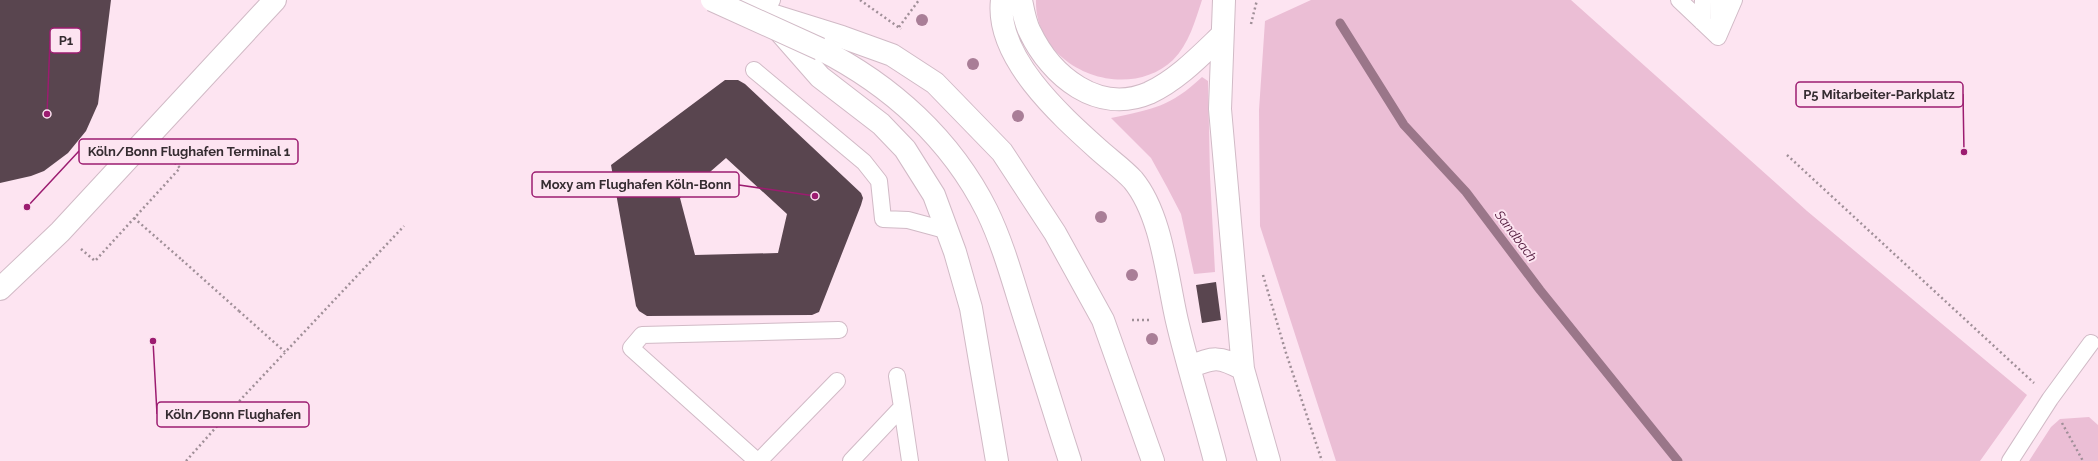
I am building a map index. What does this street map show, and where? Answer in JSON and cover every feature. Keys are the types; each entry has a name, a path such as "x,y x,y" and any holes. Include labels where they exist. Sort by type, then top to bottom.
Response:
{"street":[{"path":"0,289 60,232 275,0"},
{"path":"712,0 820,49 868,76 910,110 947,148 977,193 1004,253 1070,461"},
{"path":"736,0 769,4 892,55 934,83 1002,152 1055,233 1103,320 1154,461"},
{"path":"1002,0 1002,22 1011,50 1031,79 1057,110 1133,181 1150,210 1162,247 1177,320 1189,367 1216,461"},
{"path":"1021,0 1029,30 1039,50 1051,66 1073,85 1100,98 1122,99 1149,93 1176,76 1222,35"},
{"path":"1224,0 1220,109 1243,369 1269,461"},
{"path":"769,4 820,77 881,124 905,149 934,195 955,252 970,308 997,461"},
{"path":"1189,367 1212,358 1229,362 1243,369"}],"lane":[{"path":"1679,0 1718,37"},
{"path":"1702,22 1703,0"},
{"path":"1718,37 1719,0"},
{"path":"1718,37 1734,0"},
{"path":"754,70 864,162 880,181 883,219 908,220 946,230"},
{"path":"837,381 758,461 631,348 642,335 839,330"},
{"path":"2010,461 2050,399 2091,343"},
{"path":"897,376 910,461"},
{"path":"851,461 902,406"}],"path":[{"path":"899,27 919,0"},
{"path":"1251,29 1257,0"},
{"path":"1786,155 2050,399"},
{"path":"95,261 180,168"},
{"path":"134,218 285,352"},
{"path":"186,461 285,352 404,226"},
{"path":"1262,274 1286,353 1322,461"},
{"path":"1103,320 1177,320"},
{"path":"2060,419 2083,461"}],"shaded area":[{"path":"1036,0 1202,0 1194,24 1179,54 1173,60 1153,73 1131,79 1108,78 1086,72 1066,60 1050,44 1039,24"},
{"path":"1311,0 1571,0 1807,211 2027,395 1980,461 1336,461 1260,226 1259,110 1265,21"},
{"path":"1202,77 1208,81 1210,176 1215,272 1194,274 1181,214 1167,187 1151,158 1111,118 1150,109 1170,101 1191,87"},
{"path":"2089,417 2098,425 2098,461 2029,461 2051,427 2060,419"}],"building":[{"path":"0,0 111,0 98,104 86,131 68,153 44,171 31,176 0,183"},
{"path":"725,80 738,80 745,84 861,193 863,198 819,312 812,315 647,316 639,311 636,306 611,165","holes":["726,158 787,214 778,253 695,255 680,198"]},
{"path":"1216,282 1221,320 1202,323 1196,285"}],"waterway":[{"name":"Sandbach","path":"1340,23 1404,125 1466,192 1540,290 1678,461"}],"place":[{"name":"P1","path":"47,114"},
{"name":"P5 Mitarbeiter-Parkplatz","path":"1964,152"},
{"name":"Moxy am Flughafen Köln-Bonn","path":"815,196"},
{"name":"Köln/Bonn Flughafen Terminal 1","path":"27,207"},
{"name":"Köln/Bonn Flughafen","path":"153,341"}]}
